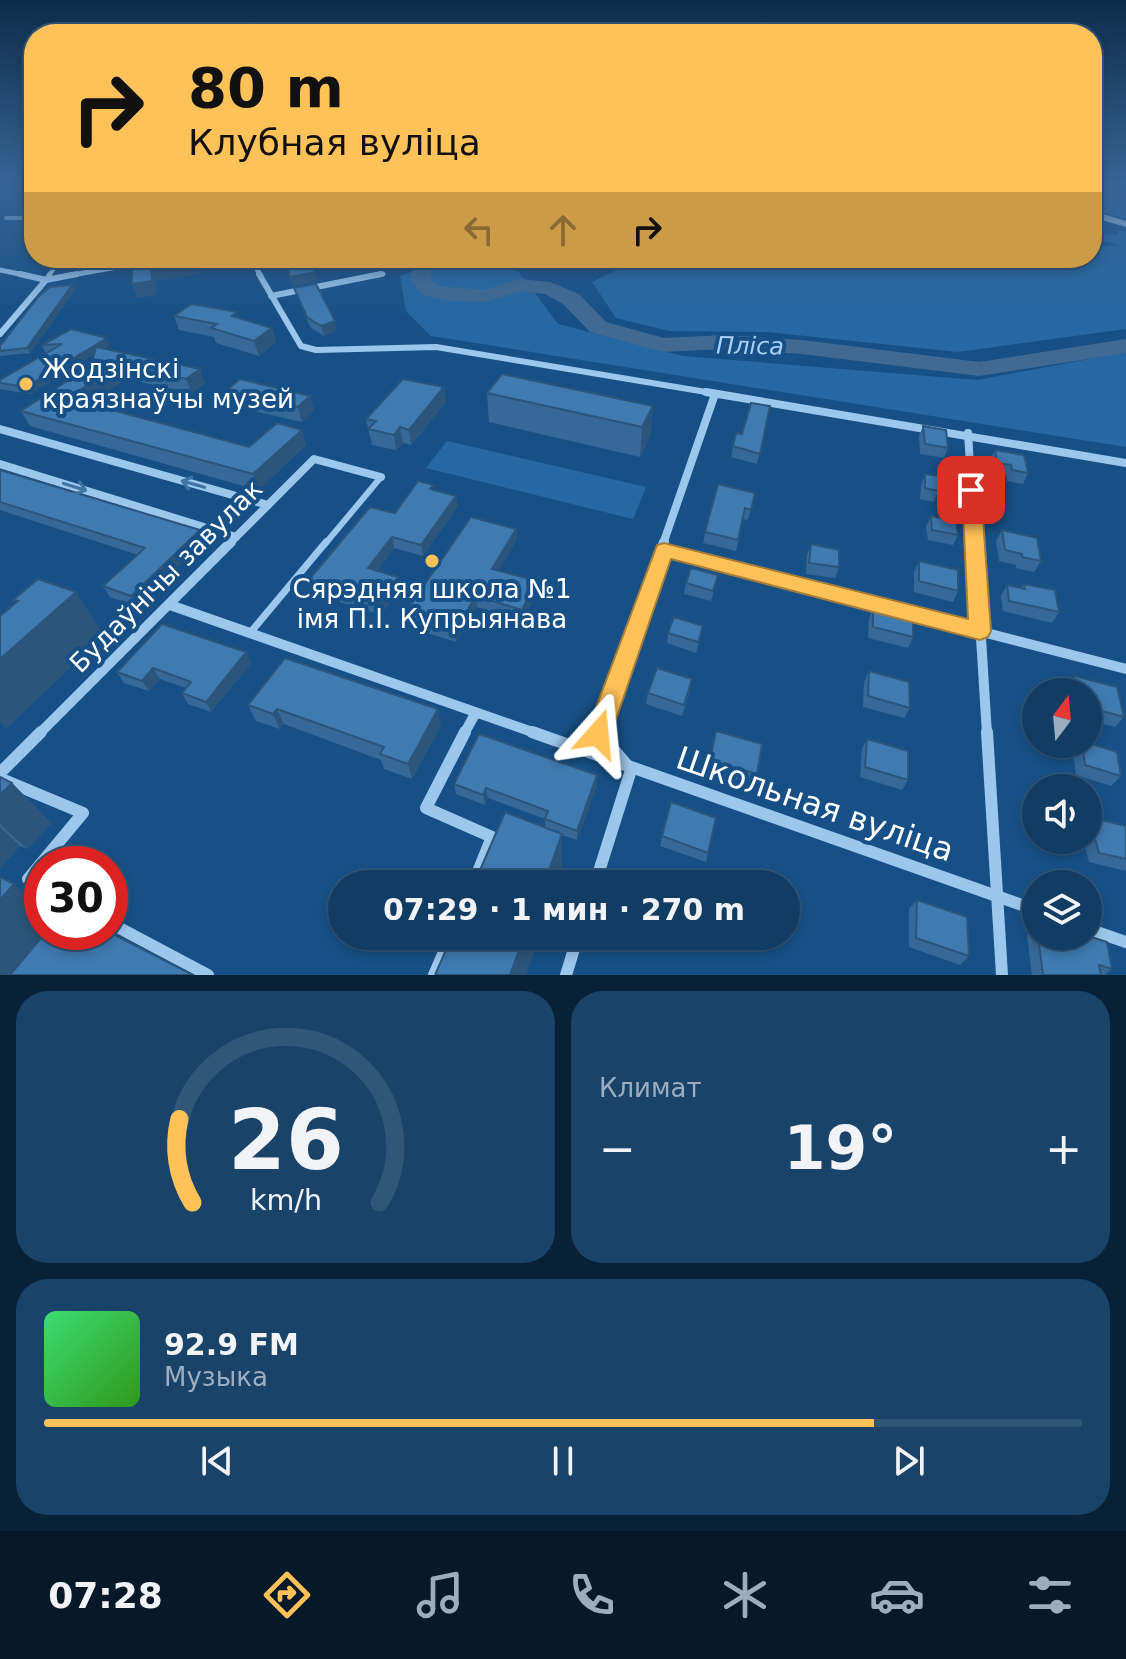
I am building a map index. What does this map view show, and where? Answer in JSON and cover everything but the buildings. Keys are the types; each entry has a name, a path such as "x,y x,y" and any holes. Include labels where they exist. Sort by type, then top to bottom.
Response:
{"street":[{"path":"0,270 46,280 115,268"},
{"path":"256,268 301,346 327,351 436,347 968,433 1126,463"},
{"path":"271,296 383,274"},
{"path":"0,334 46,280"},
{"path":"599,870 631,770 598,734 664,550 715,394"},
{"path":"1,430 268,505"},
{"path":"968,433 1002,975"},
{"name":"Будаўнічы завулак","path":"0,776 314,459 381,477"},
{"path":"0,464 236,537"},
{"path":"664,550 1126,669"},
{"name":"Школьная вуліца","path":"170,605 1022,905"},
{"path":"475,714 426,808 492,837 479,870"},
{"path":"0,776 83,813 56,846"},
{"path":"128,933 208,975"},
{"path":"1102,934 1126,942"},
{"path":"434,975 445,950"},
{"path":"566,975 574,950"}],"lane":[{"path":"46,280 54,268"},
{"path":"250,633 381,477"}],"shaded area":[{"path":"1117,230 1126,232 1126,329 958,352 767,332 669,331 616,318 592,282 621,268 1102,268 1102,246 1120,245 1102,241 1102,234 1118,235"},
{"path":"422,268 512,268 519,272 558,324 683,356 977,380 1126,352 1126,447 431,336 406,311 400,276"},
{"path":"447,441 646,487 633,519 426,468"}],"waterway":[{"name":"Пліса","path":"424,268 421,281 429,290 446,295 485,296 520,285 550,288 571,299 598,327 663,345 724,342 802,347 979,369 1126,346"}],"place":[{"name":"Жодзінскі краязнаўчы музей","path":"26,384"},
{"name":"Сярэдняя школа №1 імя П.І. Купрыянава","path":"432,561"}],"route":[{"path":"598,734 629,640 664,550 980,631 971,490"}]}
